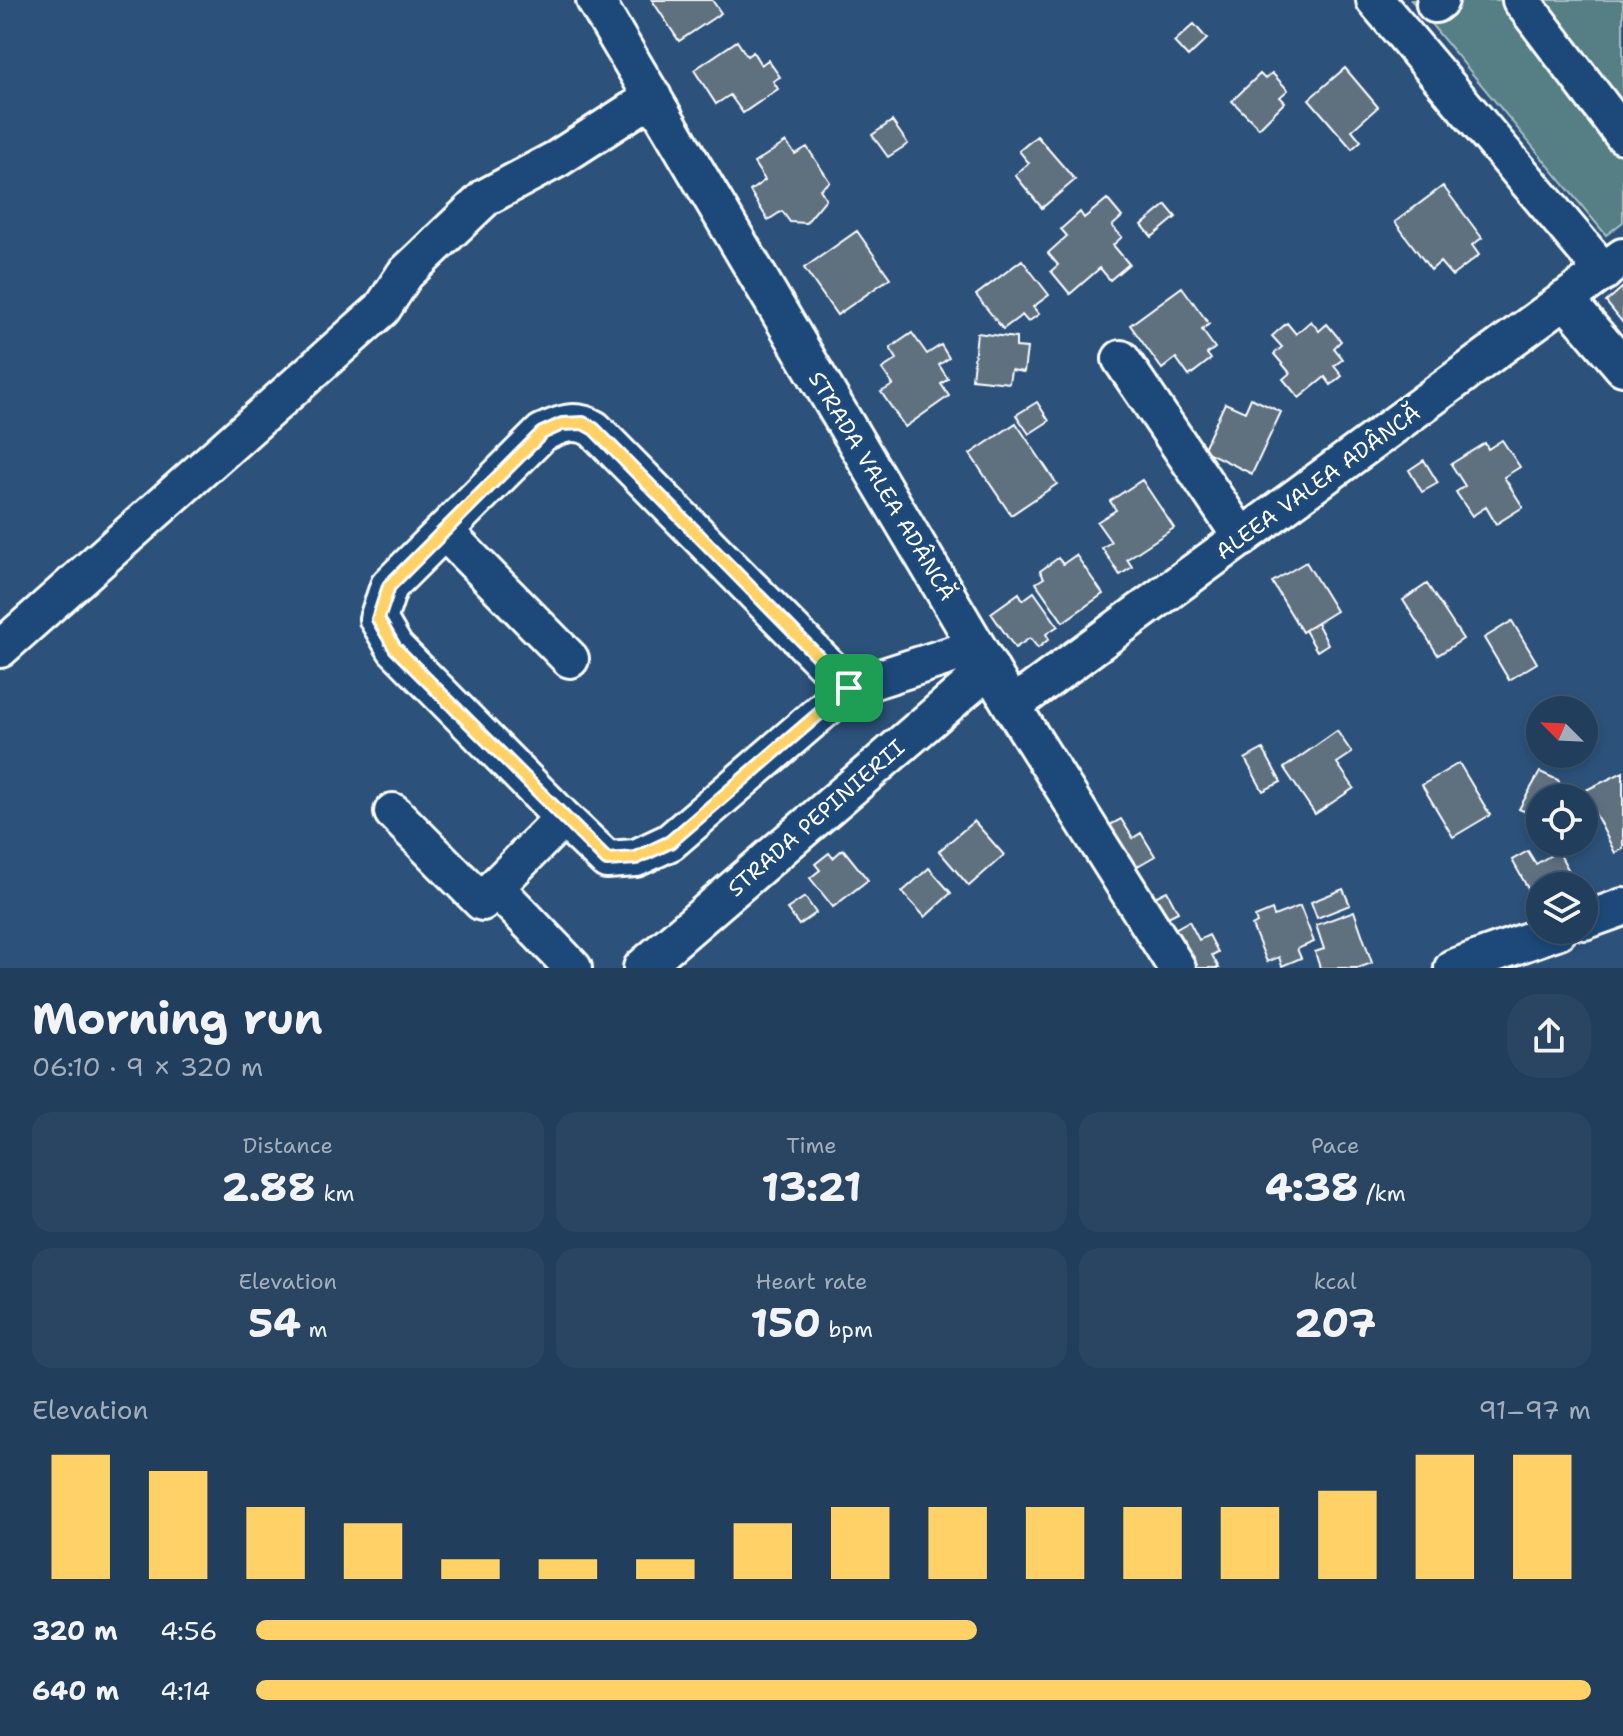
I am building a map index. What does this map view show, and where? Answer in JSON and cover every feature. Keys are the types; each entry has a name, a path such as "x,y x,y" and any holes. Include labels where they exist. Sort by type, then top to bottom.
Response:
{"street":[{"name":"STRADA VALEA ADÂNCĂ","path":"595,0 1012,706 1177,968"},
{"path":"1375,0 1613,264"},
{"path":"1521,0 1623,135"},
{"path":"0,649 382,309 405,274 486,197 557,159 653,97"},
{"name":"ALEEA VALEA ADÂNCĂ","path":"1012,706 1613,264"},
{"path":"1565,299 1623,367"},
{"path":"1121,359 1242,538"},
{"path":"849,688 594,429 583,423 562,424 542,433 389,586 378,619 395,648 607,860 636,858 670,842 849,688 984,658"},
{"path":"444,531 570,659"},
{"name":"STRADA PEPINIERII","path":"642,968 984,658"},
{"path":"393,812 482,902 563,818"},
{"path":"495,887 573,968"},
{"path":"1598,916 1623,907"},
{"path":"1453,968 1526,942"}],"green space":[{"path":"1411,0 1623,0 1623,222 1606,235"}],"building":[{"path":"652,0 712,0 721,13 679,41"},
{"path":"1194,24 1207,39 1188,57 1174,42"},
{"path":"737,41 747,56 753,52 761,65 768,60 780,77 773,81 778,89 743,113 730,95 716,104 694,70"},
{"path":"1345,68 1378,107 1352,130 1361,141 1352,149 1309,99"},
{"path":"1272,73 1288,90 1280,97 1285,102 1259,128 1232,101 1260,74 1265,79"},
{"path":"892,121 908,144 888,157 872,135"},
{"path":"1037,136 1075,180 1042,208 1015,175 1029,163 1019,151"},
{"path":"786,142 795,154 807,147 830,182 820,189 826,199 806,223 790,222 782,211 768,220 750,191 765,180 754,163"},
{"path":"1443,186 1482,238 1472,245 1479,255 1452,276 1440,262 1431,270 1395,222"},
{"path":"1107,199 1122,217 1112,226 1122,237 1113,245 1129,264 1110,280 1100,268 1070,294 1051,271 1058,265 1048,253 1067,236 1061,229 1080,212 1084,218"},
{"path":"1166,205 1176,217 1152,237 1142,225"},
{"path":"857,231 890,278 837,315 804,268"},
{"path":"1022,260 1049,295 1033,307 1039,314 1028,322 1022,315 1003,329 976,295"},
{"path":"1182,287 1209,324 1202,330 1215,348 1207,354 1211,359 1189,376 1176,358 1162,369 1130,325"},
{"path":"1623,287 1623,323 1606,302"},
{"path":"1311,321 1319,331 1327,324 1341,341 1334,348 1343,359 1334,366 1342,376 1331,385 1325,377 1299,398 1283,379 1290,373 1274,354 1282,347 1272,336 1287,323 1296,334"},
{"path":"912,333 927,354 941,345 949,358 939,365 948,379 941,384 949,396 905,427 881,392 893,385 882,369 897,359 890,348"},
{"path":"977,333 1016,338 1016,347 1027,348 1024,372 1011,370 1009,383 972,379"},
{"path":"1251,398 1281,412 1252,474 1203,450 1225,403 1245,412"},
{"path":"1037,402 1049,421 1029,434 1016,415"},
{"path":"1016,423 1057,484 1011,515 970,454"},
{"path":"1502,440 1520,467 1504,477 1523,507 1496,524 1486,507 1472,516 1456,492 1465,486 1451,464 1485,443 1488,449"},
{"path":"1424,460 1438,483 1422,492 1409,470"},
{"path":"1142,480 1174,528 1127,559 1132,567 1120,575 1102,548 1111,542 1097,522 1116,510 1110,501"},
{"path":"1076,555 1103,594 1063,622 1036,583 1044,578 1040,571 1058,558 1063,564"},
{"path":"1306,562 1336,611 1302,632 1272,582"},
{"path":"1427,584 1463,639 1438,655 1403,600"},
{"path":"1034,592 1058,626 1046,634 1049,639 1038,648 1030,638 1015,648 991,613 1019,593 1023,600"},
{"path":"1512,621 1537,663 1509,680 1484,638"},
{"path":"1317,623 1328,644 1317,651 1305,630"},
{"path":"1337,731 1352,753 1337,763 1354,788 1315,814 1284,768"},
{"path":"1263,749 1281,782 1263,791 1245,759"},
{"path":"1459,763 1490,815 1453,837 1422,785"},
{"path":"1540,772 1560,784 1533,784"},
{"path":"1623,772 1623,849 1615,853 1598,819 1598,784"},
{"path":"1526,797 1526,812 1519,809"},
{"path":"1121,819 1133,838 1141,833 1155,856 1122,875 1108,826"},
{"path":"974,821 1004,855 969,886 939,851"},
{"path":"843,849 868,880 833,907 810,878 820,870 815,864 829,853 833,858"},
{"path":"1526,852 1526,856 1531,856 1536,864 1550,856 1561,856 1570,872 1526,872 1526,885 1512,860"},
{"path":"929,868 951,893 925,917 902,892"},
{"path":"1343,889 1350,905 1317,918 1311,902"},
{"path":"1167,891 1178,912 1156,923 1144,902"},
{"path":"805,897 816,913 799,925 787,909"},
{"path":"1300,906 1314,942 1297,949 1301,958 1282,966 1279,957 1267,962 1252,926 1257,923 1255,917 1272,910 1274,916"},
{"path":"1354,911 1372,963 1358,968 1320,968 1315,952 1324,949 1316,925"},
{"path":"1189,921 1199,940 1209,935 1218,952 1212,955 1219,968 1182,968 1164,935"}],"route":[{"path":"583,423 594,429 849,688 670,842 636,858 607,860 395,648 378,619 389,586 542,433 562,424 583,423"}]}
